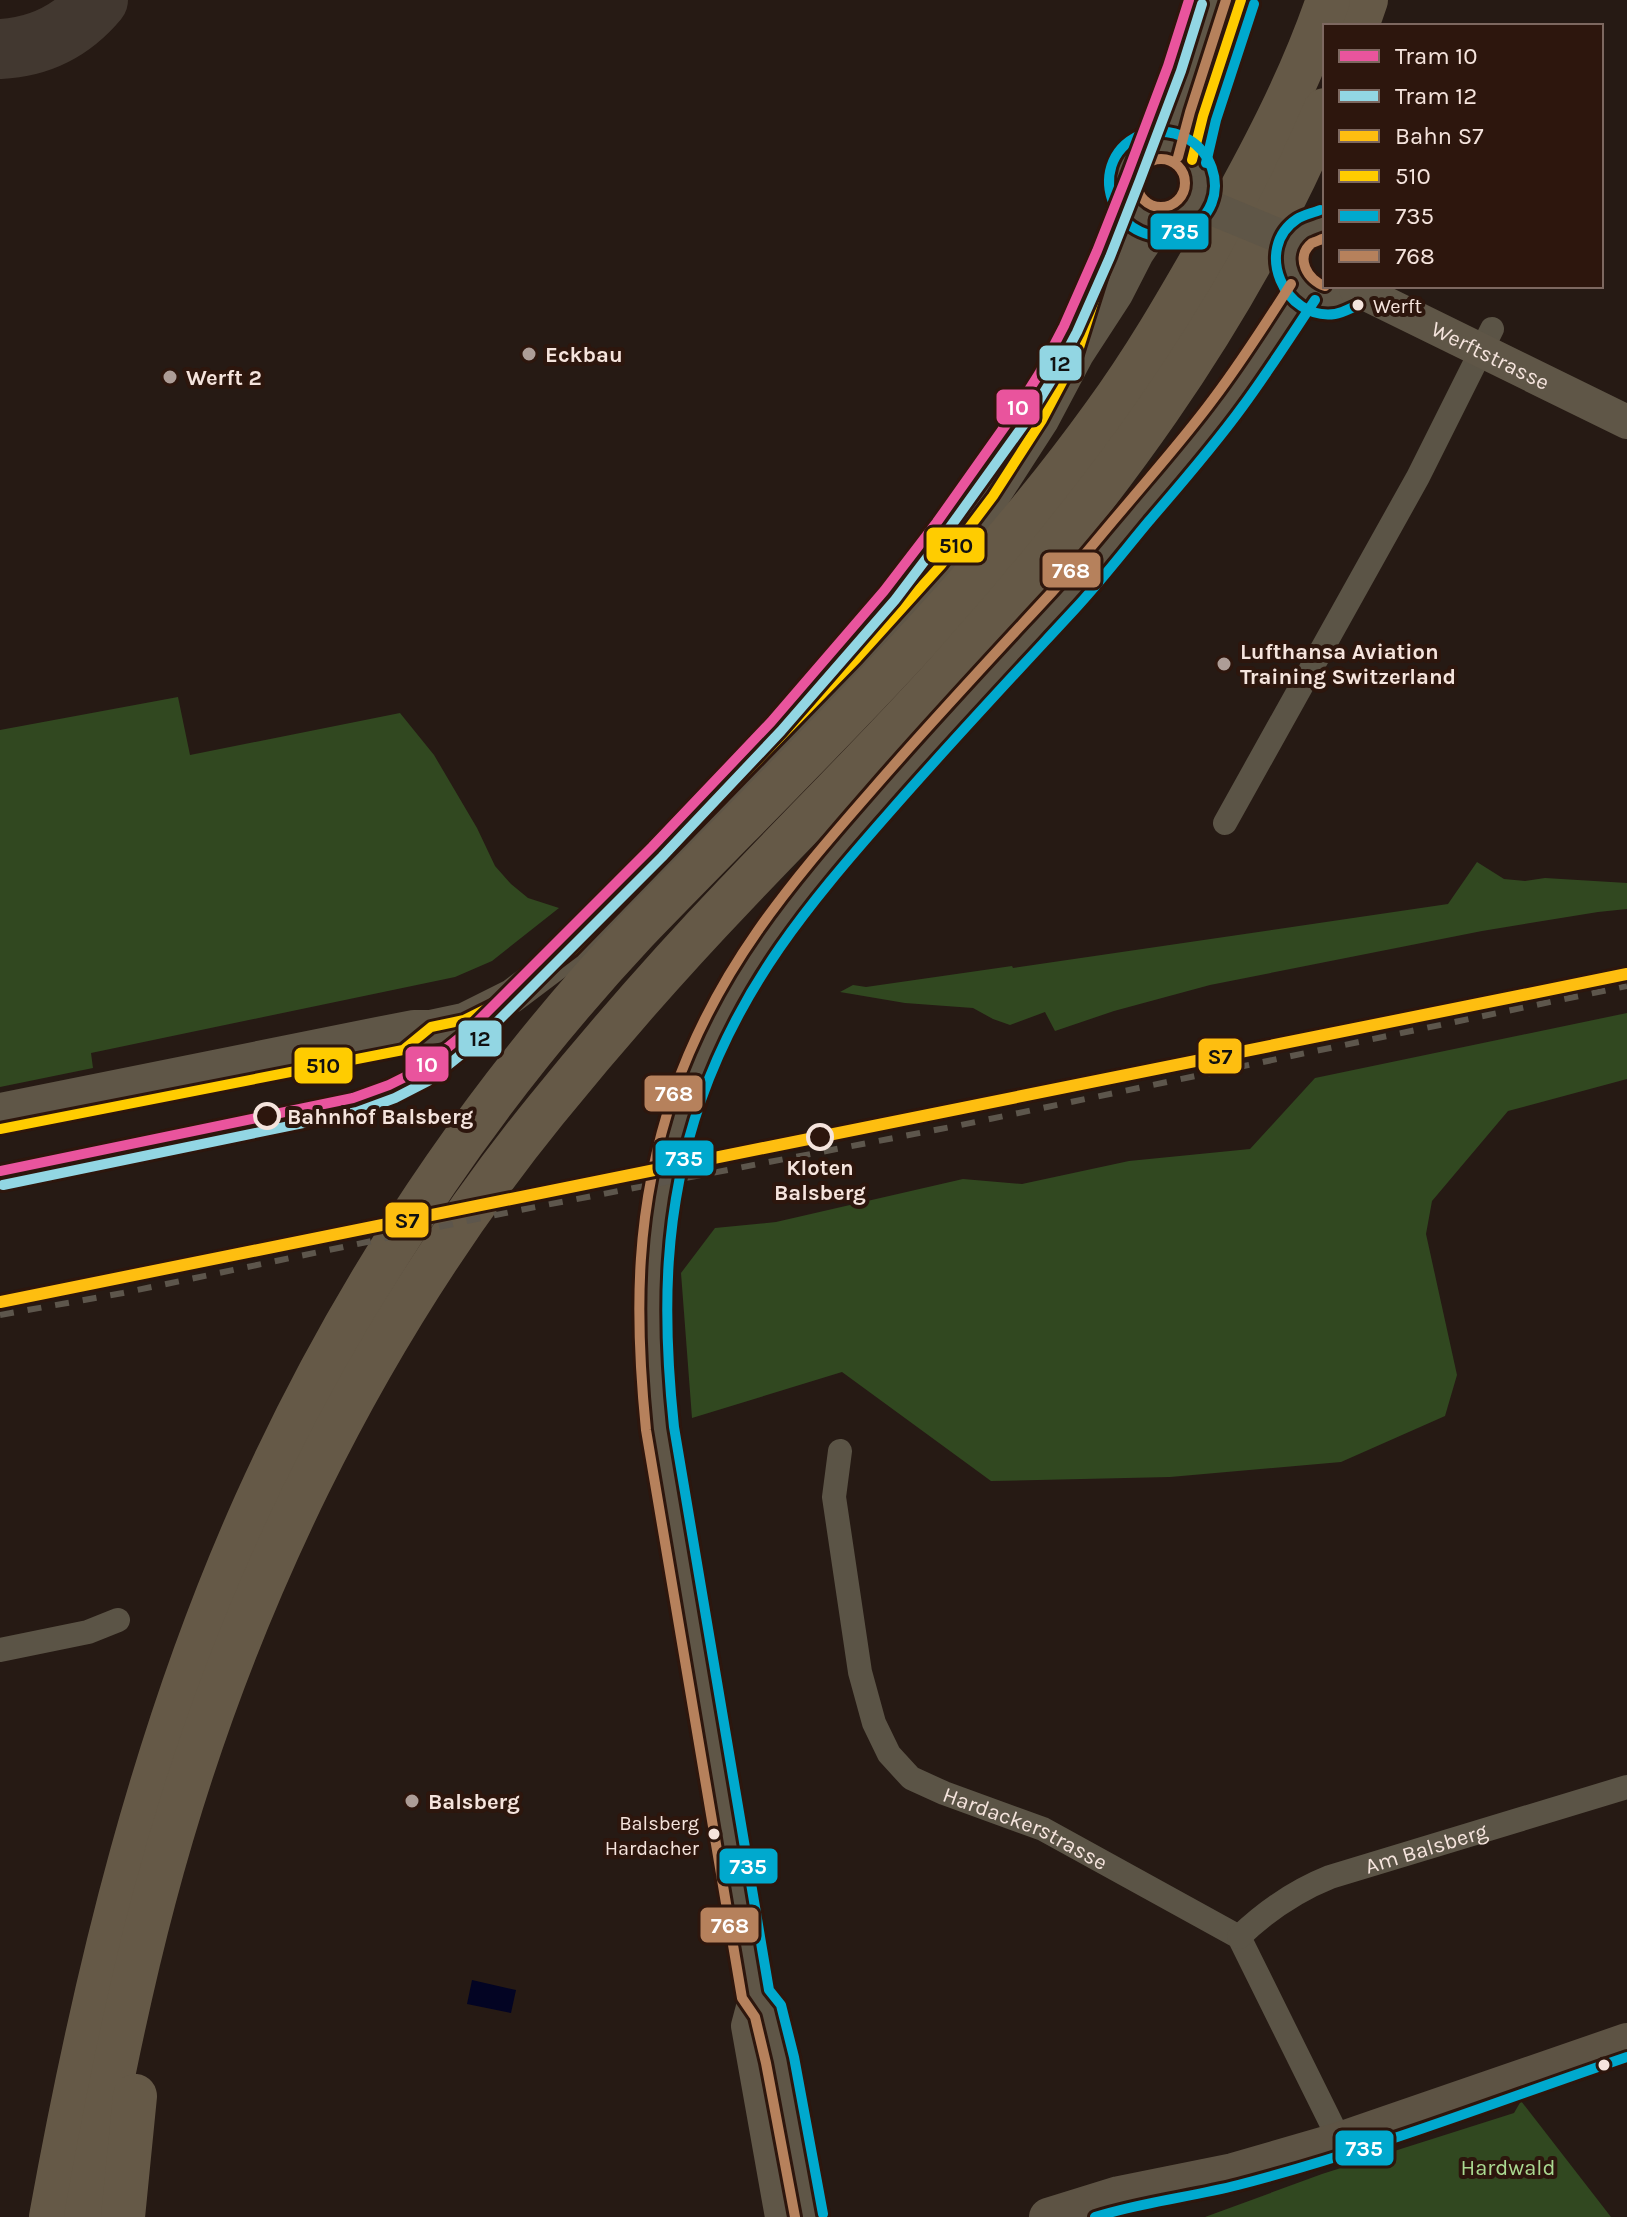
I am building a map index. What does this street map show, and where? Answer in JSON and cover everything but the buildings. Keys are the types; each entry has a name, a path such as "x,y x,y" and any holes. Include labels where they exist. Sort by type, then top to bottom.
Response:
{"highway":[{"path":"1191,278 1263,136 1312,0"},
{"path":"51,2217 89,2025 118,1906 190,1669 255,1506 307,1398 364,1294 451,1157 522,1062 600,969 885,675 977,574 1104,415 1150,347 1234,203 1289,97 1328,0"},
{"path":"1358,24 1366,0"},
{"path":"86,2217 154,1898 201,1745 282,1538 337,1427 409,1302 494,1176 599,1045 730,899 940,681 1099,494 1175,387 1241,282 1323,114"},
{"path":"123,2217 154,1898"},
{"path":"38,2217 60,2166"}],"main road":[{"path":"1155,145 1176,147 1192,160 1200,180 1199,202 1180,217 1158,222 1136,212 1126,199 1122,184 1125,168 1140,151 1155,145 1166,133 1179,107 1214,0"},
{"path":"1192,160 1241,0"},
{"path":"1077,354 1126,199"},
{"path":"1199,202 1294,242"},
{"path":"0,1110 414,1027 464,1020 512,996 573,950 857,658 941,565 993,496 1042,420 1077,354 1158,222"},
{"path":"1323,223 1303,231 1294,242 1288,263 1290,274 1303,292 1325,301 1347,296 1357,288"},
{"name":"Werftstrasse","path":"1357,288 1627,397"},
{"name":"Werftstrasse","path":"1407,288 1627,422"},
{"path":"782,2217 748,2026 756,1996 660,1429 652,1294 660,1205 671,1155 699,1066 725,1009 781,920 912,765 1062,602 1154,494 1224,409 1303,292"},
{"path":"0,1129 403,1050 431,1027"},
{"path":"756,1996 768,2010 780,2060 809,2217"},
{"path":"1048,2217 1119,2195 1233,2172 1340,2141 1627,2042"},
{"path":"1138,2217 1233,2172"}],"street":[{"path":"1225,823 1411,489 1487,339"},
{"name":"Hardackerstrasse","path":"840,1451 834,1497 860,1672 874,1723 889,1754 911,1778 1043,1829 1239,1937"},
{"path":"0,1650 88,1632 118,1620"},
{"name":"Am Balsberg","path":"1239,1937 1260,1917 1285,1900 1305,1887 1330,1877 1627,1787"},
{"path":"1239,1937 1340,2141"}],"green space":[{"path":"178,697 190,755 400,713 434,755 477,828 495,866 528,898 559,908 492,961 455,977 91,1053 93,1068 0,1087 0,730"},
{"path":"1477,862 1504,879 1627,883 1627,909 1482,931 1210,985 1055,1031 1045,1012 1010,1025 973,1008 905,1003 840,992 853,985 866,987 1013,968 1448,904"},
{"path":"1627,1013 1627,1079 1508,1111 1432,1201 1426,1234 1457,1375 1445,1416 1341,1462 1170,1477 991,1481 842,1372 692,1418 681,1273 715,1228 776,1222 963,1179 1022,1184 1129,1161 1250,1149 1315,1078"},
{"name":"Hardwald","path":"1521,2101 1611,2217 1205,2217 1322,2174 1514,2113"}],"water":[{"path":"472,1980 516,1990 511,2013 467,2004"}],"taxiway":[{"path":"0,49 29,45 55,35 78,20 98,0"}],"railway":[{"path":"0,1315 961,1125 1627,986"}],"tram line":[{"name":"10","path":"0,1171 353,1098 421,1069 468,1031 652,847 771,722 884,591 1015,412 1064,326 1097,251 1168,66 1189,0"},
{"name":"12","path":"3,1185 357,1112 428,1081 478,1041 662,857 781,731 895,600 1027,420 1077,332 1110,257 1181,71 1202,4"}],"rail line":[{"name":"S7","path":"0,1302 1627,974"}],"transit line":[{"name":"768","path":"1178,157 1226,0"},
{"name":"510","path":"1192,160 1241,0"},
{"name":"735","path":"1206,163 1216,120 1254,4"},
{"name":"735","path":"1140,135 1121,149 1111,166 1109,185 1114,204 1124,220 1140,231 1160,236 1183,231 1201,219 1212,203 1215,186 1212,168 1203,152 1188,139 1169,132 1146,133"},
{"name":"768","path":"1161,159 1178,166 1185,183 1178,200 1161,207 1144,200 1137,183 1144,166 1161,159"},
{"name":"510","path":"0,1129 403,1050 431,1027 464,1020 512,996 573,950 857,658 941,565 993,496 1042,420 1077,354 1126,199"},
{"name":"735","path":"1320,210 1297,219 1284,232 1277,247 1276,264 1280,280 1289,295 1301,306 1317,313 1335,314 1358,305"},
{"name":"768","path":"1323,239 1312,243 1304,255 1305,268 1313,279 1323,285"},
{"name":"768","path":"795,2217 755,2017 742,1998 646,1430 640,1343 641,1260 651,1177 661,1135 691,1048 711,1006 733,968 784,895 872,790 1061,582 1170,454 1254,342 1291,284"},
{"name":"735","path":"823,2214 794,2057 781,2005 769,1990 674,1427 668,1344 669,1262 679,1181 688,1141 701,1100 736,1019 804,914 911,788 1085,598 1197,465 1252,393 1315,300"},
{"name":"735","path":"1095,2217 1287,2172 1434,2125 1627,2057"}],"place":[{"name":"Werft","path":"1358,305"},
{"name":"Eckbau","path":"529,354"},
{"name":"Werft 2","path":"170,377"},
{"name":"Lufthansa Aviation Training Switzerland","path":"1224,664"},
{"name":"Bahnhof Balsberg","path":"267,1116"},
{"name":"Kloten Balsberg","path":"820,1137"},
{"name":"Balsberg","path":"412,1801"},
{"name":"Balsberg Hardacher","path":"714,1834"}]}
